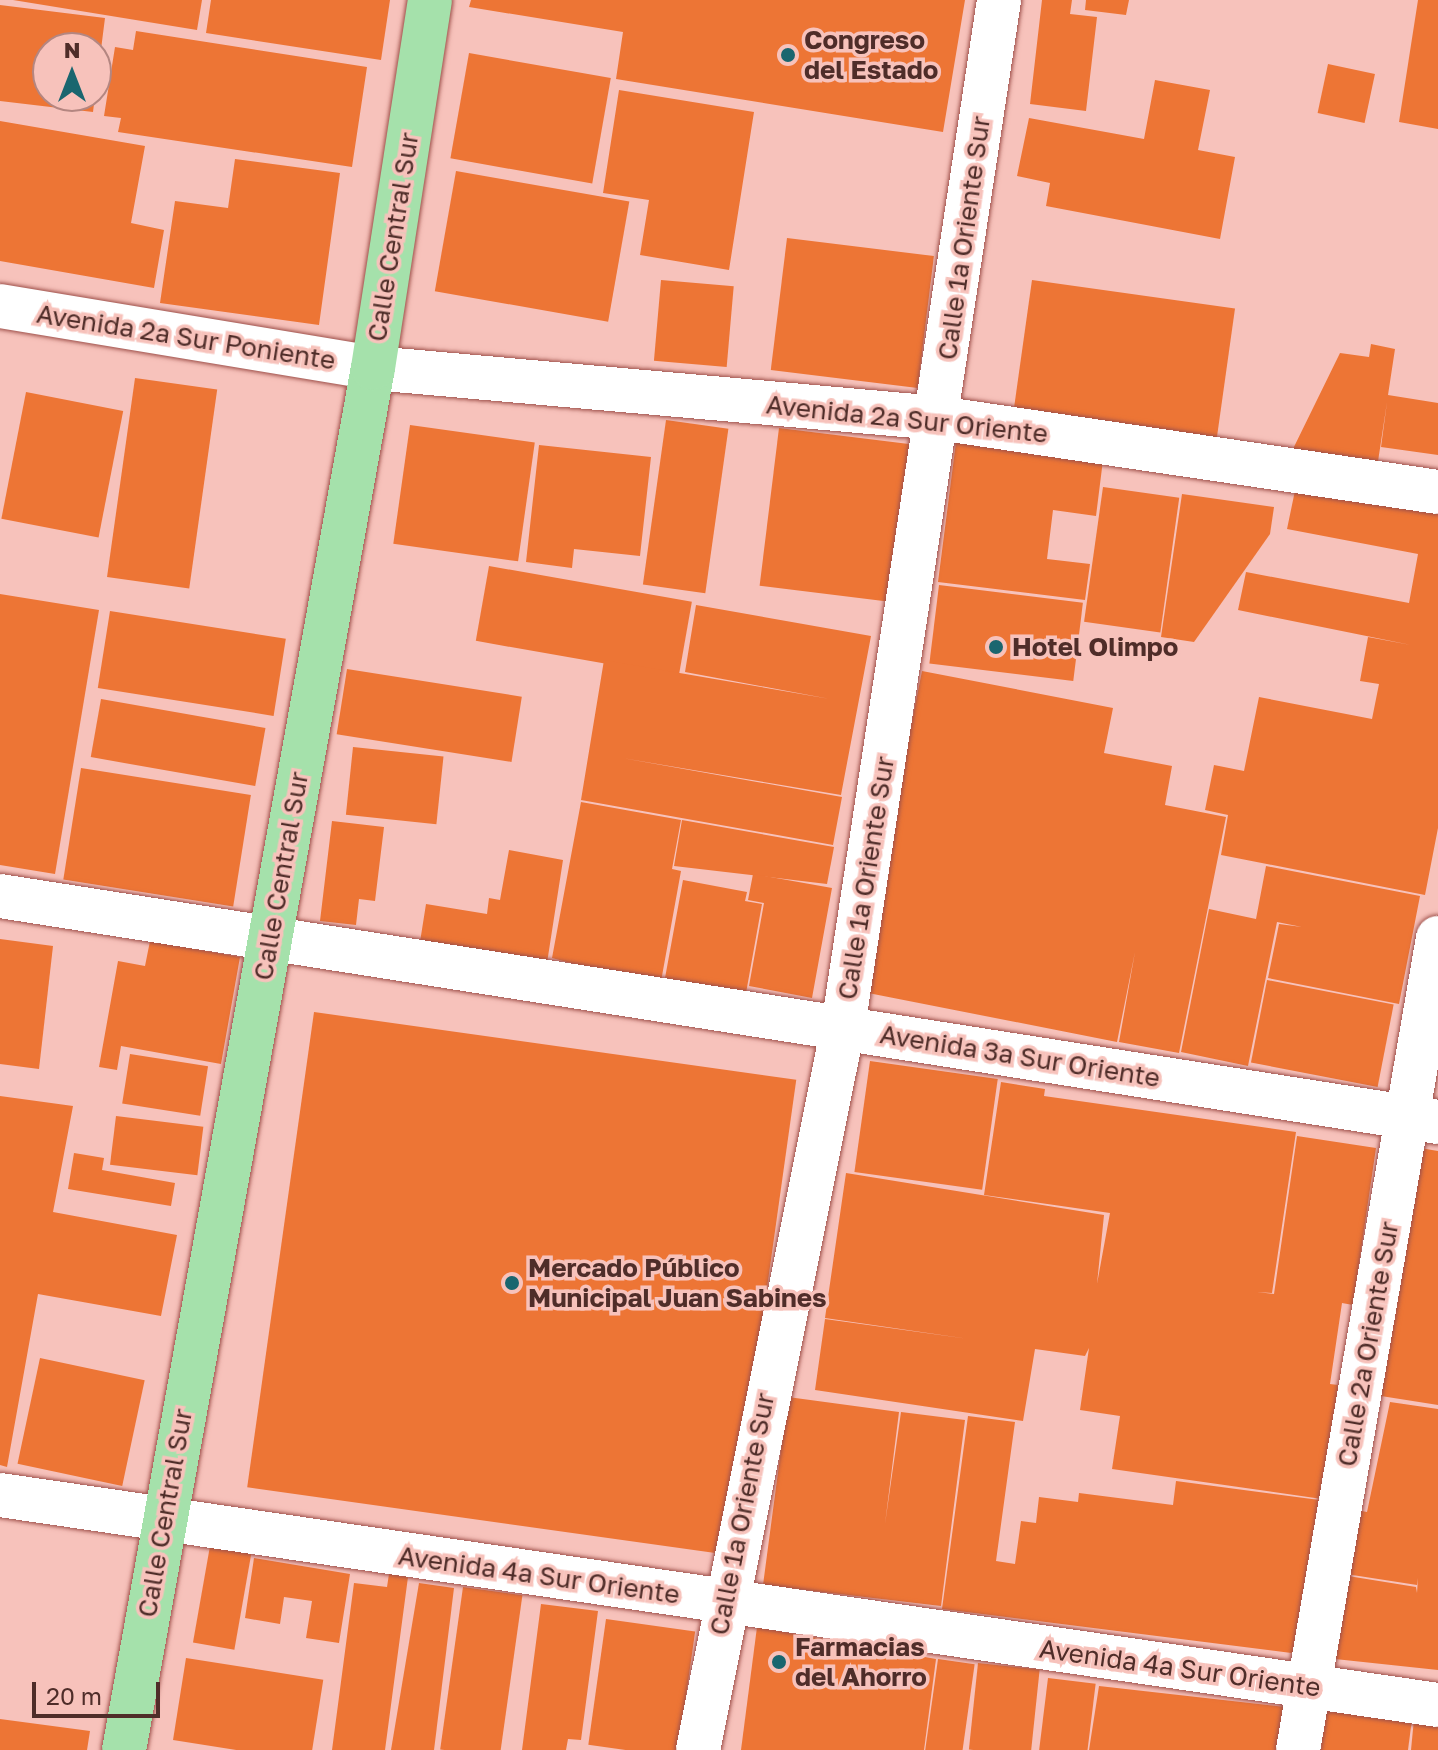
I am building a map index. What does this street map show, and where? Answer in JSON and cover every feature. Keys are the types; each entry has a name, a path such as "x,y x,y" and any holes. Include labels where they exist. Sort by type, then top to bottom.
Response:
{"main road":[{"name":"Calle Central Sur","path":"124,1750 162,1521 373,368 430,0"}],"street":[{"name":"Calle 1a Oriente Sur","path":"698,1750 722,1602 843,1027 938,418 999,0"},
{"name":"Avenida 2a Sur Poniente","path":"0,306 373,368"},
{"name":"Avenida 2a Sur Oriente","path":"373,368 938,418 1438,492"},
{"name":"Avenida 3a Sur Oriente","path":"0,896 270,936 1423,1120"},
{"name":"Calle 2a Oriente Sur","path":"1298,1750 1423,1120 1438,938"},
{"name":"Avenida 4a Sur Oriente","path":"0,1495 1438,1705"}],"building":[{"path":"13,0 202,0 197,30"},
{"path":"211,0 390,0 381,60 206,33"},
{"name":"Congreso del Estado","path":"471,0 965,0 943,132 616,79 623,32 469,7"},
{"path":"1042,0 1072,0 1070,14 1097,17 1086,111 1030,104"},
{"path":"1086,0 1129,0 1126,15 1085,10"},
{"path":"1418,0 1438,0 1438,129 1399,122"},
{"path":"0,5 105,18 103,32 32,32 32,105 0,101"},
{"path":"136,31 367,67 352,167 118,132 121,118 104,116 105,112 112,112 115,47 133,50"},
{"path":"469,53 611,78 592,183 450,158"},
{"path":"1328,64 1375,74 1365,123 1318,113"},
{"path":"1155,80 1210,90 1198,150 1235,157 1220,239 1046,206 1050,183 1017,176 1029,118 1144,139"},
{"path":"619,90 754,112 729,270 640,255 649,200 603,193"},
{"path":"0,121 145,146 131,223 164,230 154,288 0,261"},
{"path":"235,159 340,173 319,325 160,303 175,201 228,208"},
{"path":"456,171 629,202 608,322 435,291"},
{"path":"787,238 934,256 918,388 771,370"},
{"path":"661,280 734,286 727,367 654,361"},
{"path":"1032,280 1235,309 1217,438 1014,410"},
{"path":"1371,344 1395,349 1388,395 1438,403 1438,455 1381,447 1387,402 1377,468 1290,455 1340,353 1369,357"},
{"path":"135,378 217,390 189,589 107,577"},
{"path":"26,392 123,411 99,538 1,519"},
{"path":"666,420 728,429 705,593 643,584"},
{"path":"410,425 535,443 518,561 393,544"},
{"path":"779,428 919,445 900,603 760,586"},
{"path":"956,442 1103,460 1096,516 1053,510 1047,559 1090,564 1085,600 938,582"},
{"path":"539,445 651,457 640,556 574,549 572,568 526,562"},
{"path":"1297,481 1438,509 1438,828 1425,895 1221,855 1228,815 1205,810 1214,765 1244,771 1259,697 1372,719 1379,684 1360,681 1368,637 1411,645 1238,610 1246,572 1409,603 1418,554 1287,529"},
{"path":"1103,487 1179,498 1160,632 1084,622"},
{"path":"1182,494 1274,507 1270,534 1194,642 1161,637"},
{"path":"489,566 692,602 679,677 476,641"},
{"path":"939,585 1083,603 1073,681 929,663"},
{"path":"0,594 99,610 55,874 0,865"},
{"path":"696,605 871,636 841,795 622,758 842,797 833,845 581,800 604,660 830,699 685,672"},
{"path":"110,611 286,639 274,716 98,688"},
{"path":"347,669 522,697 511,762 337,734"},
{"path":"922,671 1113,708 1104,753 1172,766 1165,805 1226,817 1179,1053 1119,1042 1135,952 1117,1042 858,991"},
{"path":"101,699 265,728 255,786 91,757"},
{"path":"353,747 444,757 436,824 346,815"},
{"path":"81,768 251,795 233,907 63,880"},
{"path":"581,802 681,820 672,869 681,871 660,987 552,958"},
{"path":"682,820 834,847 827,884 674,866"},
{"path":"332,821 384,827 375,901 359,899 356,925 320,921"},
{"path":"509,850 563,860 547,963 420,942 426,904 487,914 489,898 500,900"},
{"path":"1266,866 1420,896 1399,1004 1268,978 1279,924 1302,927 1277,922 1248,1066 1181,1052 1209,909 1256,919"},
{"path":"753,874 832,888 812,998 749,986 764,903 748,900"},
{"path":"683,880 747,892 745,901 762,904 746,993 665,978"},
{"path":"0,939 53,946 39,1069 0,1064"},
{"path":"150,941 240,957 221,1064 121,1046 117,1070 99,1067 118,961 145,966"},
{"path":"1267,980 1394,1005 1378,1087 1251,1062"},
{"name":"Mercado Público Municipal Juan Sabines","path":"314,1012 796,1080 729,1555 247,1487"},
{"path":"130,1054 208,1066 200,1116 122,1103"},
{"path":"870,1061 998,1079 982,1190 854,1172"},
{"path":"1001,1082 1045,1089 1044,1096 1296,1132 1272,1293 1257,1292 1274,1294 1297,1136 1376,1148 1353,1305 1342,1303 1330,1384 1346,1386 1329,1500 1112,1469 1120,1416 1080,1410 1089,1348 1085,1356 1035,1349 1023,1421 815,1390 825,1319 969,1339 825,1318 846,1173 1104,1215 1097,1284 1110,1213 984,1195"},
{"path":"0,1096 73,1106 53,1212 177,1235 161,1316 38,1294 7,1467 0,1465"},
{"path":"116,1116 203,1127 197,1175 110,1165"},
{"path":"1420,1148 1438,1151 1438,1405 1381,1396"},
{"path":"74,1153 104,1158 102,1170 175,1183 171,1206 68,1189"},
{"path":"40,1358 145,1380 122,1486 18,1464"},
{"path":"788,1397 899,1412 885,1524 901,1412 965,1420 941,1606 763,1585"},
{"path":"1390,1402 1438,1409 1438,1670 1335,1659 1348,1576 1416,1587 1417,1593 1418,1578 1417,1585 1346,1574 1356,1510 1367,1512"},
{"path":"968,1416 1015,1422 996,1561 1015,1564 1021,1521 1036,1523 1039,1497 1078,1502 1079,1493 1173,1505 1176,1481 1327,1501 1307,1655 942,1609"},
{"path":"210,1546 251,1553 234,1650 193,1643"},
{"path":"254,1558 350,1574 339,1643 306,1638 312,1601 284,1597 280,1624 245,1618"},
{"path":"389,1574 408,1577 385,1750 332,1750 354,1583 387,1587"},
{"path":"419,1583 454,1588 434,1750 391,1750"},
{"path":"463,1587 522,1595 501,1750 440,1749"},
{"path":"541,1604 598,1611 581,1740 568,1739 566,1750 522,1750"},
{"path":"606,1619 695,1632 678,1750 626,1750 588,1745"},
{"path":"757,1627 936,1659 924,1750 741,1750"},
{"path":"186,1658 323,1680 312,1750 236,1750 173,1740"},
{"path":"938,1659 975,1664 963,1750 925,1750"},
{"path":"978,1663 1040,1669 1031,1750 969,1750"},
{"path":"1048,1678 1096,1684 1088,1750 1039,1750"},
{"path":"1099,1686 1285,1707 1278,1750 1089,1750"},
{"path":"1325,1711 1412,1719 1408,1750 1321,1750"},
{"path":"0,1719 90,1731 87,1750 0,1750"},
{"path":"1414,1719 1438,1722 1438,1750 1411,1750"}],"place":[{"name":"Congreso del Estado","path":"788,55"},
{"name":"Hotel Olimpo","path":"996,647"},
{"name":"Mercado Público Municipal Juan Sabines","path":"512,1283"},
{"name":"Farmacias del Ahorro","path":"779,1662"}]}
